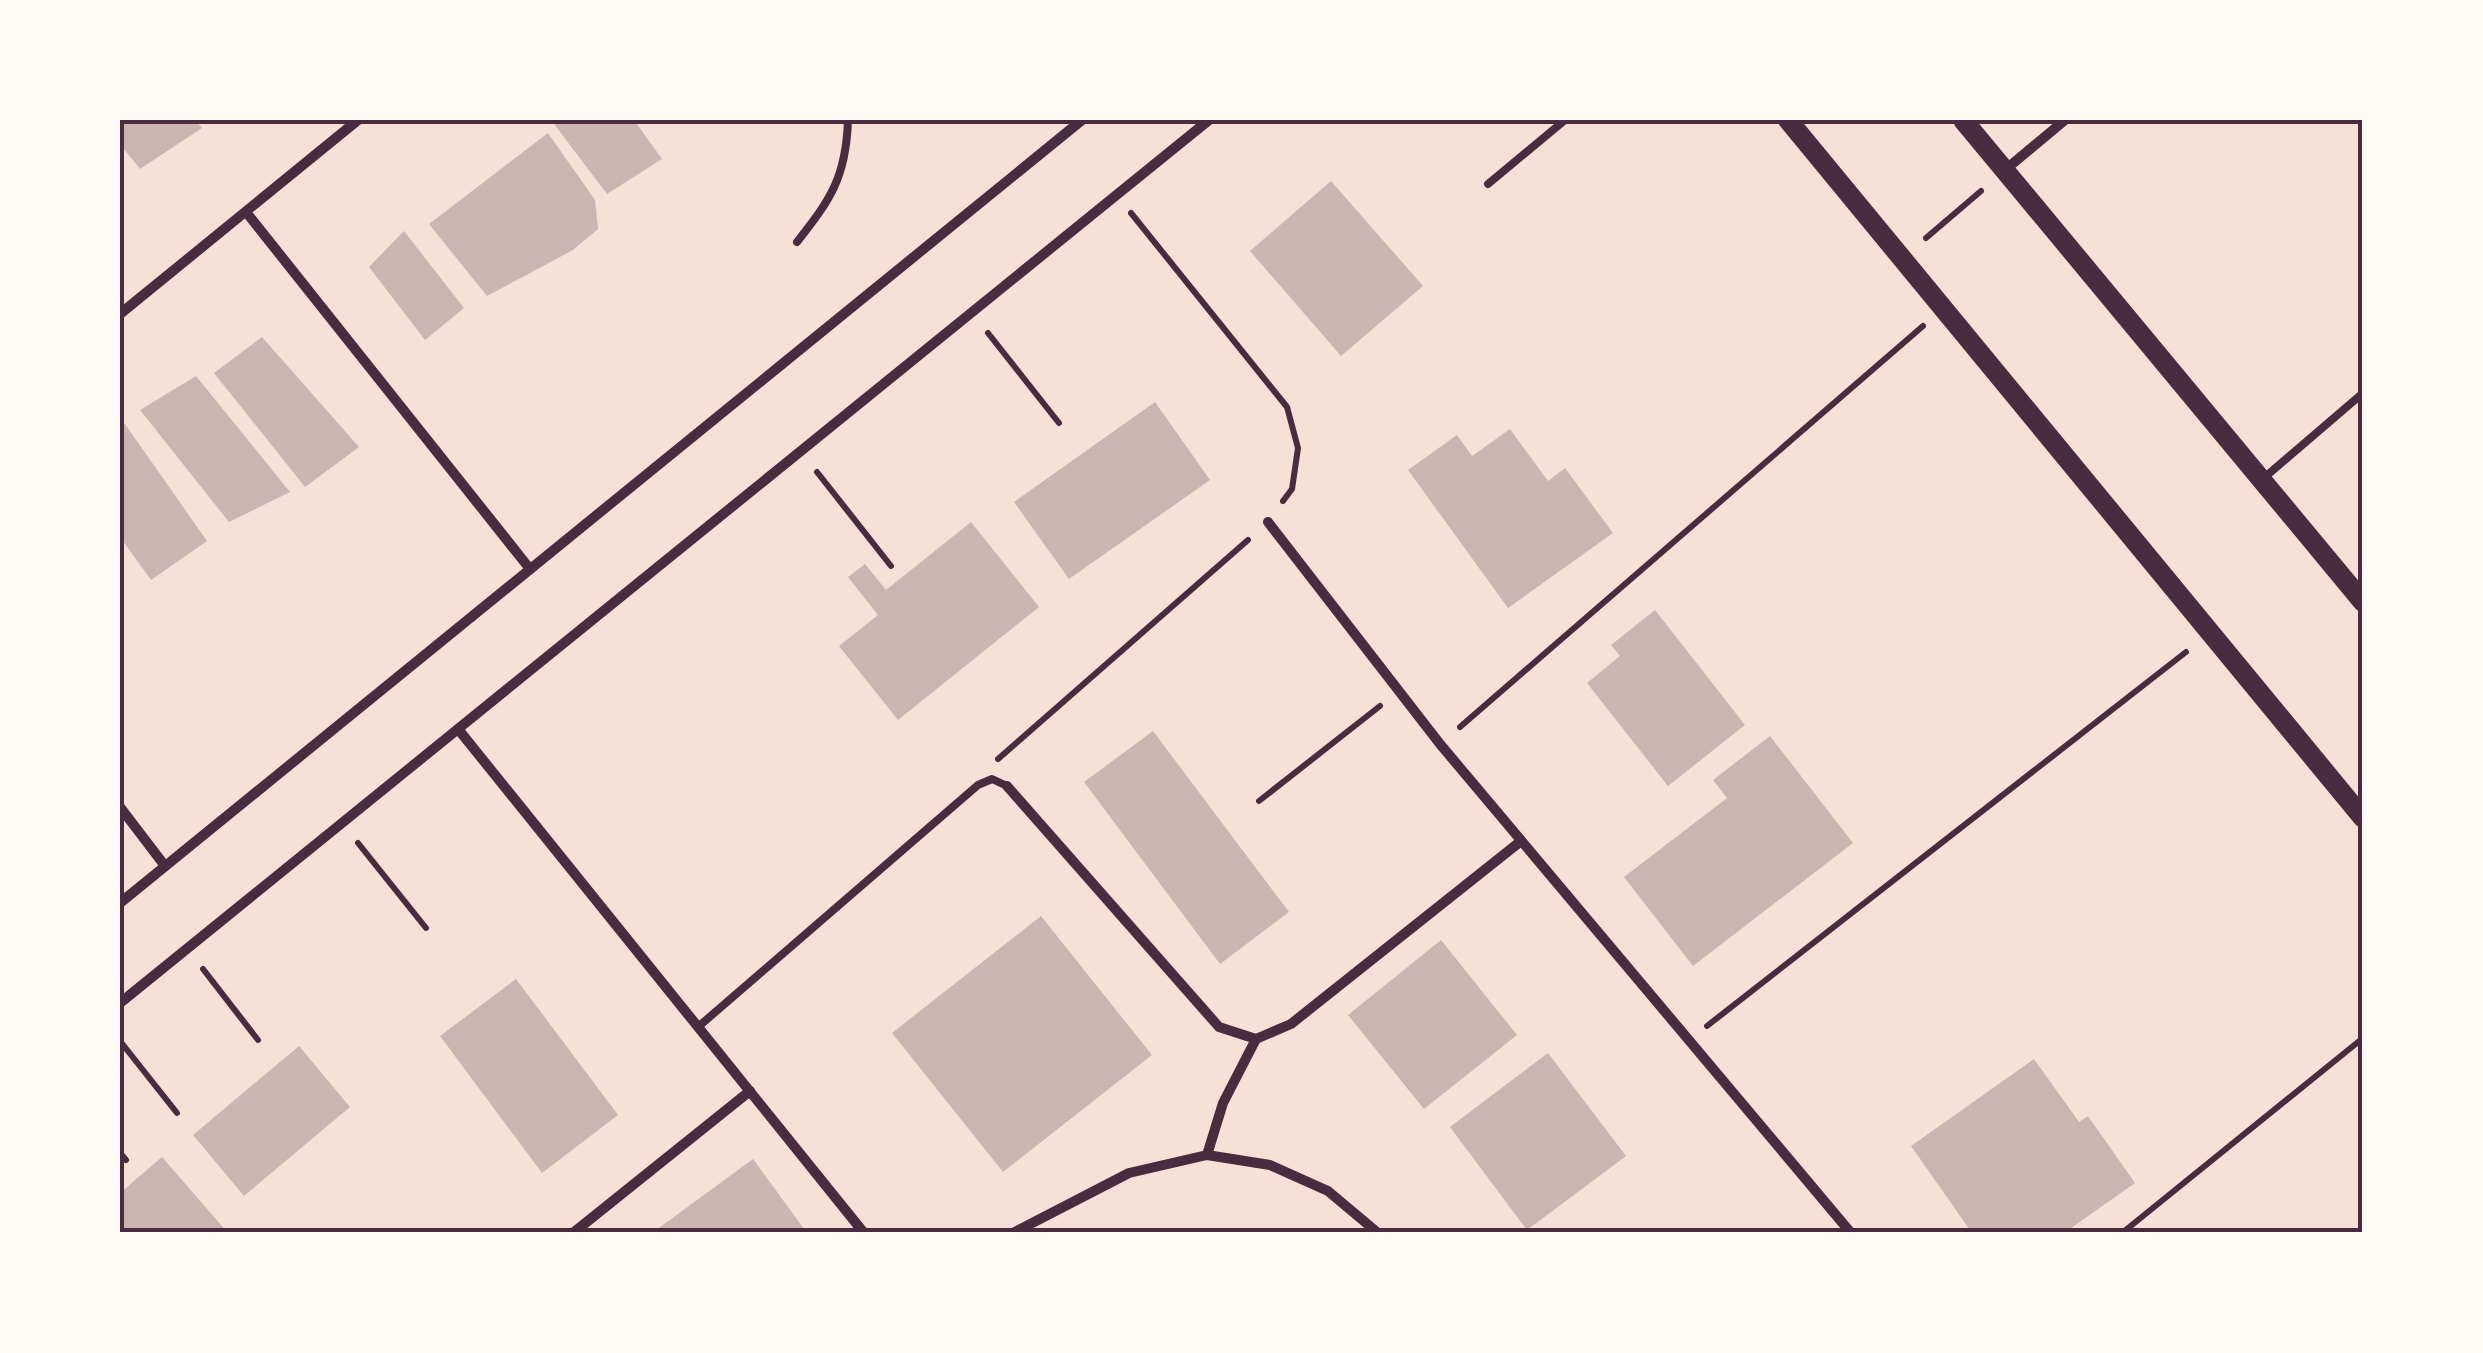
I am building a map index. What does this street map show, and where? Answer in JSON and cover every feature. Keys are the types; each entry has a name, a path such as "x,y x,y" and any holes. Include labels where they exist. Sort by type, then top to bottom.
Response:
{"main road":[{"path":"1788,120 2363,818"},
{"path":"1963,120 2363,602"}],"street":[{"path":"120,314 358,120"},
{"path":"120,903 1082,120"},
{"path":"120,1003 1209,120"},
{"path":"2004,170 2064,120"},
{"path":"246,212 530,569"},
{"path":"1268,522 1440,744 1852,1233"},
{"path":"458,729 864,1233"},
{"path":"1007,786 1218,1027 1256,1039"},
{"path":"120,806 165,866"},
{"path":"1207,1155 1223,1103 1256,1039 1291,1024 1521,841"},
{"path":"573,1233 750,1091"},
{"path":"1012,1233 1129,1173 1207,1155 1270,1165 1314,1184 1378,1233"}],"lane":[{"path":"797,242 828,202 846,155 848,120"},
{"path":"1488,184 1565,120"},
{"path":"2262,480 2363,393"},
{"path":"698,1026 978,785 992,779 1007,786"}],"path":[{"path":"1902,258 2004,170"},
{"path":"992,779 1002,753 1268,522 1292,490 1298,448 1287,407 1116,195"},
{"path":"1440,744 1943,308"},
{"path":"971,313 1060,423"},
{"path":"801,451 891,566"},
{"path":"1688,1040 2210,633"},
{"path":"1259,801 1399,691"},
{"path":"342,822 426,928"},
{"path":"186,949 258,1040"},
{"path":"2122,1233 2363,1038"},
{"path":"120,1041 176,1113"},
{"path":"120,1153 126,1160"}],"building":[{"path":"120,120 195,120 202,128 140,169 120,144"},
{"path":"559,120 634,120 662,159 607,194 554,124"},
{"path":"548,133 595,200 598,229 573,250 487,296 429,224"},
{"path":"1331,181 1423,286 1341,356 1250,251"},
{"path":"404,231 464,308 425,340 369,267"},
{"path":"262,337 359,447 305,487 214,373"},
{"path":"196,376 290,492 229,522 140,410"},
{"path":"1155,402 1210,480 1069,579 1014,502"},
{"path":"120,417 207,541 151,580 120,537"},
{"path":"1510,429 1548,481 1565,468 1613,533 1508,608 1408,470 1457,435 1472,456"},
{"path":"971,522 1039,607 898,720 839,646 878,615 848,577 865,564 886,590"},
{"path":"1655,610 1745,725 1668,786 1587,683 1620,656 1611,645"},
{"path":"1153,731 1289,912 1220,964 1084,782"},
{"path":"1770,736 1853,843 1693,966 1624,877 1727,798 1713,780"},
{"path":"1041,916 1152,1055 1003,1172 892,1033"},
{"path":"1441,940 1517,1035 1424,1109 1348,1015"},
{"path":"516,979 618,1115 542,1173 440,1036"},
{"path":"299,1046 350,1107 244,1196 193,1135"},
{"path":"1548,1053 1626,1156 1527,1230 1450,1127"},
{"path":"2034,1059 2079,1122 2088,1116 2135,1183 2064,1233 1972,1233 1911,1146"},
{"path":"162,1157 228,1233 120,1233 120,1193"},
{"path":"753,1159 807,1233 652,1233"}]}
